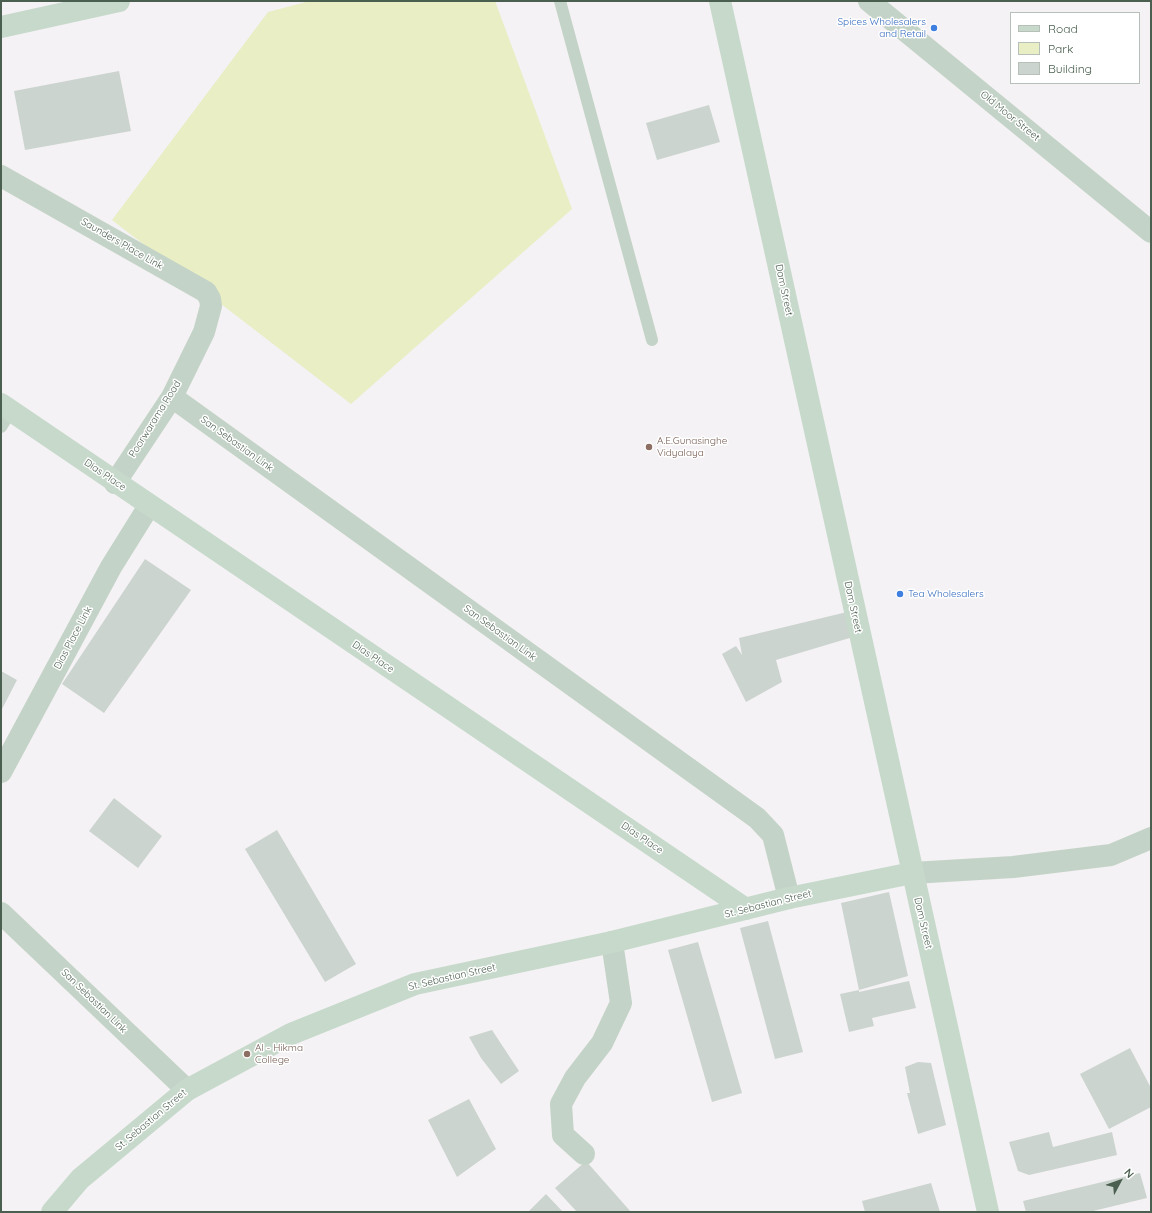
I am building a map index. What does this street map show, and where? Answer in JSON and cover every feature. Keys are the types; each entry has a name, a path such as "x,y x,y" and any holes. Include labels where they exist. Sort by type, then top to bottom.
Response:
{"street":[{"path":"1,27 119,1"},
{"name":"Dam Street","path":"720,1 988,1212"},
{"name":"Old Moor Street","path":"869,1 1151,232"},
{"name":"Saunders Place Link","path":"1,176 206,292 210,298 211,306 204,332"},
{"name":"Poorwarama Road","path":"115,483 172,397 204,332"},
{"name":"San Sebastian Link","path":"172,397 757,818 773,835 789,898"},
{"name":"Dias Place","path":"4,414 150,506 746,909"},
{"name":"Dias Place Link","path":"1,772 111,567 150,506"},
{"path":"912,873 1013,868 1110,855 1151,838"},
{"name":"St. Sebastian Street","path":"52,1212 80,1179 187,1090 291,1034 414,984 612,942 789,898 912,873"},
{"name":"San Sebastian Link","path":"1,913 187,1090"},
{"path":"584,1154 563,1135 560,1104 575,1078 602,1043 621,1003 612,942"}],"lane":[{"path":"560,1 652,340"}],"green space":[{"path":"310,1 495,1 572,209 351,404 112,220 268,12"}],"building":[{"path":"119,71 131,131 25,150 14,91"},
{"path":"709,105 720,142 657,160 646,123"},
{"path":"145,559 191,590 104,713 62,684"},
{"path":"847,612 853,637 776,660 782,682 746,702 722,654 736,646 742,655 739,638"},
{"path":"1,671 17,680 1,711"},
{"path":"114,798 162,836 138,868 89,831"},
{"path":"277,830 356,964 325,982 245,849"},
{"path":"889,892 908,976 859,990 841,903"},
{"path":"768,921 803,1052 775,1059 740,928"},
{"path":"698,942 742,1093 712,1102 668,950"},
{"path":"909,981 916,1008 872,1018 874,1026 849,1032 840,994 859,990 859,992"},
{"path":"492,1030 519,1071 501,1084 481,1058 469,1037"},
{"path":"1130,1048 1151,1088 1151,1107 1109,1129 1080,1074"},
{"path":"918,1062 931,1063 946,1125 918,1134 907,1093 910,1093 905,1067"},
{"path":"469,1099 496,1149 457,1177 428,1120"},
{"path":"1049,1132 1053,1147 1112,1132 1117,1155 1029,1175 1018,1171 1009,1142"},
{"path":"586,1161 631,1212 577,1212 555,1188"},
{"path":"1140,1173 1147,1198 1089,1212 1026,1212 1023,1201"},
{"path":"931,1183 940,1212 865,1212 862,1201"},
{"path":"546,1194 563,1212 528,1212"}],"place":[{"name":"Spices Wholesalers and Retail","path":"934,28"},
{"name":"A.E.Gunasinghe Vidyalaya","path":"649,447"},
{"name":"Tea Wholesalers","path":"900,594"},
{"name":"Al - Hikma College","path":"247,1054"}]}
